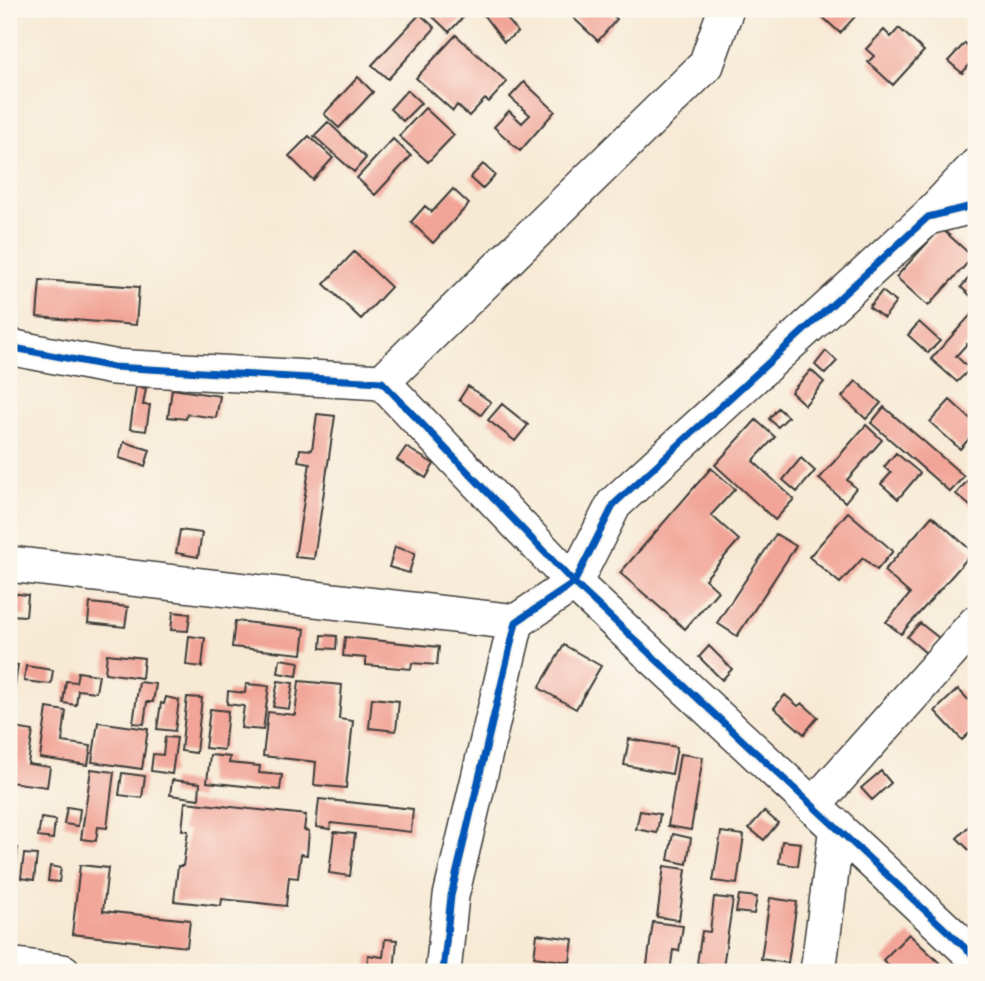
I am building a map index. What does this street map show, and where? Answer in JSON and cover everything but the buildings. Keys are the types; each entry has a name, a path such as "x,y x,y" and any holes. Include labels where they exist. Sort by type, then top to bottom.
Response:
{"street":[{"path":"382,382 706,65 726,9"},
{"path":"9,564 516,622 574,583 614,504 928,218 976,166"},
{"path":"928,218 976,205"},
{"path":"9,347 113,367 382,382 574,583 976,958"},
{"path":"443,972 451,896 516,622"},
{"path":"818,972 825,816 976,624"},
{"path":"9,965 63,972"}],"cycle path":[{"path":"443,972 451,896 516,622 574,583 614,504 928,217 976,205"},
{"path":"9,347 113,367 382,382 574,583 976,958"}]}
